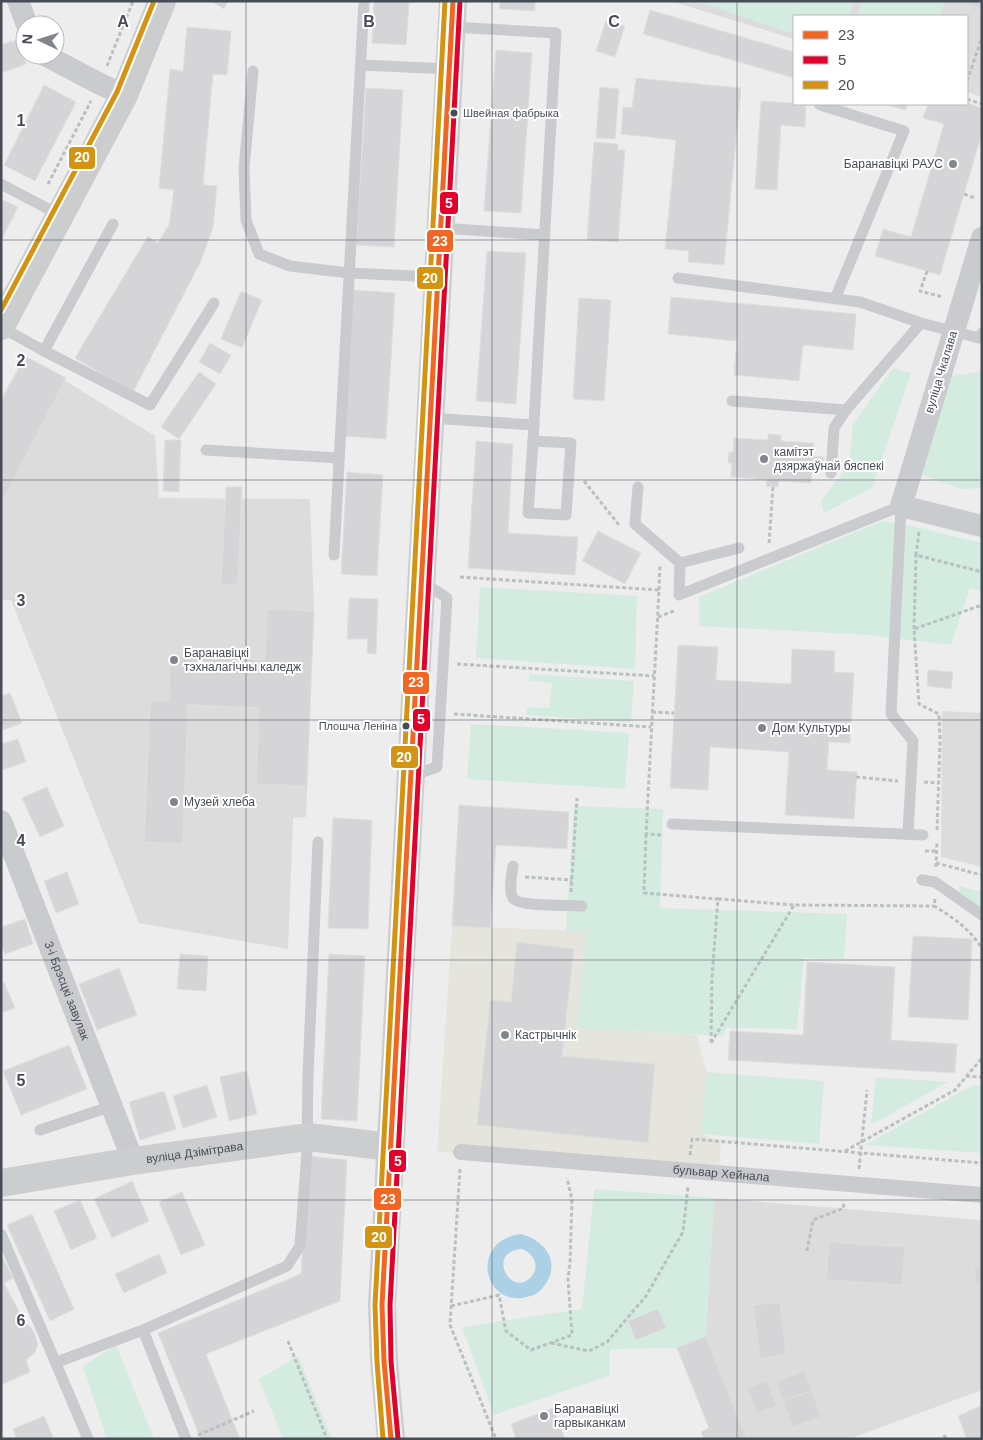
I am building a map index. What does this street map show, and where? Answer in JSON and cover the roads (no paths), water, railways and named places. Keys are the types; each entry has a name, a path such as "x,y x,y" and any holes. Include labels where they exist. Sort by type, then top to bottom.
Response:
{"main road":[{"path":"1,326 49,209 124,95 162,1"},
{"path":"391,1439 384,1360 382,1305 452,14"},
{"name":"вуліца Дзімітрава","path":"1,1182 133,1161 308,1137 390,1147"}],"street":[{"path":"18,1 23,15"},
{"path":"64,65 124,95"},
{"name":"вуліца Чкалава","path":"901,506 982,238"},
{"path":"901,506 982,526"},
{"name":"3-і Брэсцкі завулак","path":"1,821 133,1161"},
{"name":"бульвар Хейнала","path":"461,1152 982,1195"}],"lane":[{"path":"334,555 364,1"},
{"path":"452,14 556,33 528,512 566,515 571,444 533,441"},
{"path":"361,65 449,69"},
{"path":"253,71 244,168 246,220 259,254 290,266 350,273 438,277"},
{"path":"820,105 904,131 835,299"},
{"path":"1,184 49,209"},
{"path":"44,351 113,224"},
{"path":"441,228 545,235"},
{"path":"678,278 860,302 979,338 982,332"},
{"path":"1,326 44,351 150,406 214,303"},
{"path":"831,473 834,428 846,410 921,322"},
{"path":"732,402 846,410"},
{"path":"430,418 534,425"},
{"path":"206,450 339,458"},
{"path":"638,487 635,524 680,563"},
{"path":"680,563 679,595 901,506 891,714 913,741 908,834"},
{"path":"680,563 739,548"},
{"path":"672,824 923,835"},
{"path":"57,1362 143,1330 287,1266 300,1246 308,1137 308,1074 318,842"},
{"path":"513,871 511,890 512,897 515,900 527,904 576,906"},
{"path":"922,880 935,882 982,915"},
{"path":"40,1130 112,1106"},
{"path":"1,1234 57,1362 88,1439"},
{"path":"143,1330 190,1438"}],"water":[{"path":"521,1234 530,1237 544,1247 551,1261 551,1269 542,1289 537,1293 521,1298 508,1297 498,1291 491,1281 488,1270 489,1258 494,1247 505,1239","holes":["522,1249 534,1260 534,1273 523,1282 516,1282 505,1272 503,1265 505,1257 511,1252"]}],"place":[{"name":"Швейная фабрыка","path":"454,113"},
{"name":"Баранавіцкі РАУС","path":"953,164"},
{"name":"камітэт дзяржаўнай бяспекі","path":"764,459"},
{"name":"Баранавіцкі тэхналагічны каледж","path":"174,660"},
{"name":"Плошча Леніна","path":"406,726"},
{"name":"Дом Культуры","path":"762,728"},
{"name":"Музей хлеба","path":"174,802"},
{"name":"Кастрычнік","path":"505,1035"},
{"name":"Баранавіцкі гарвыканкам","path":"544,1416"}]}
